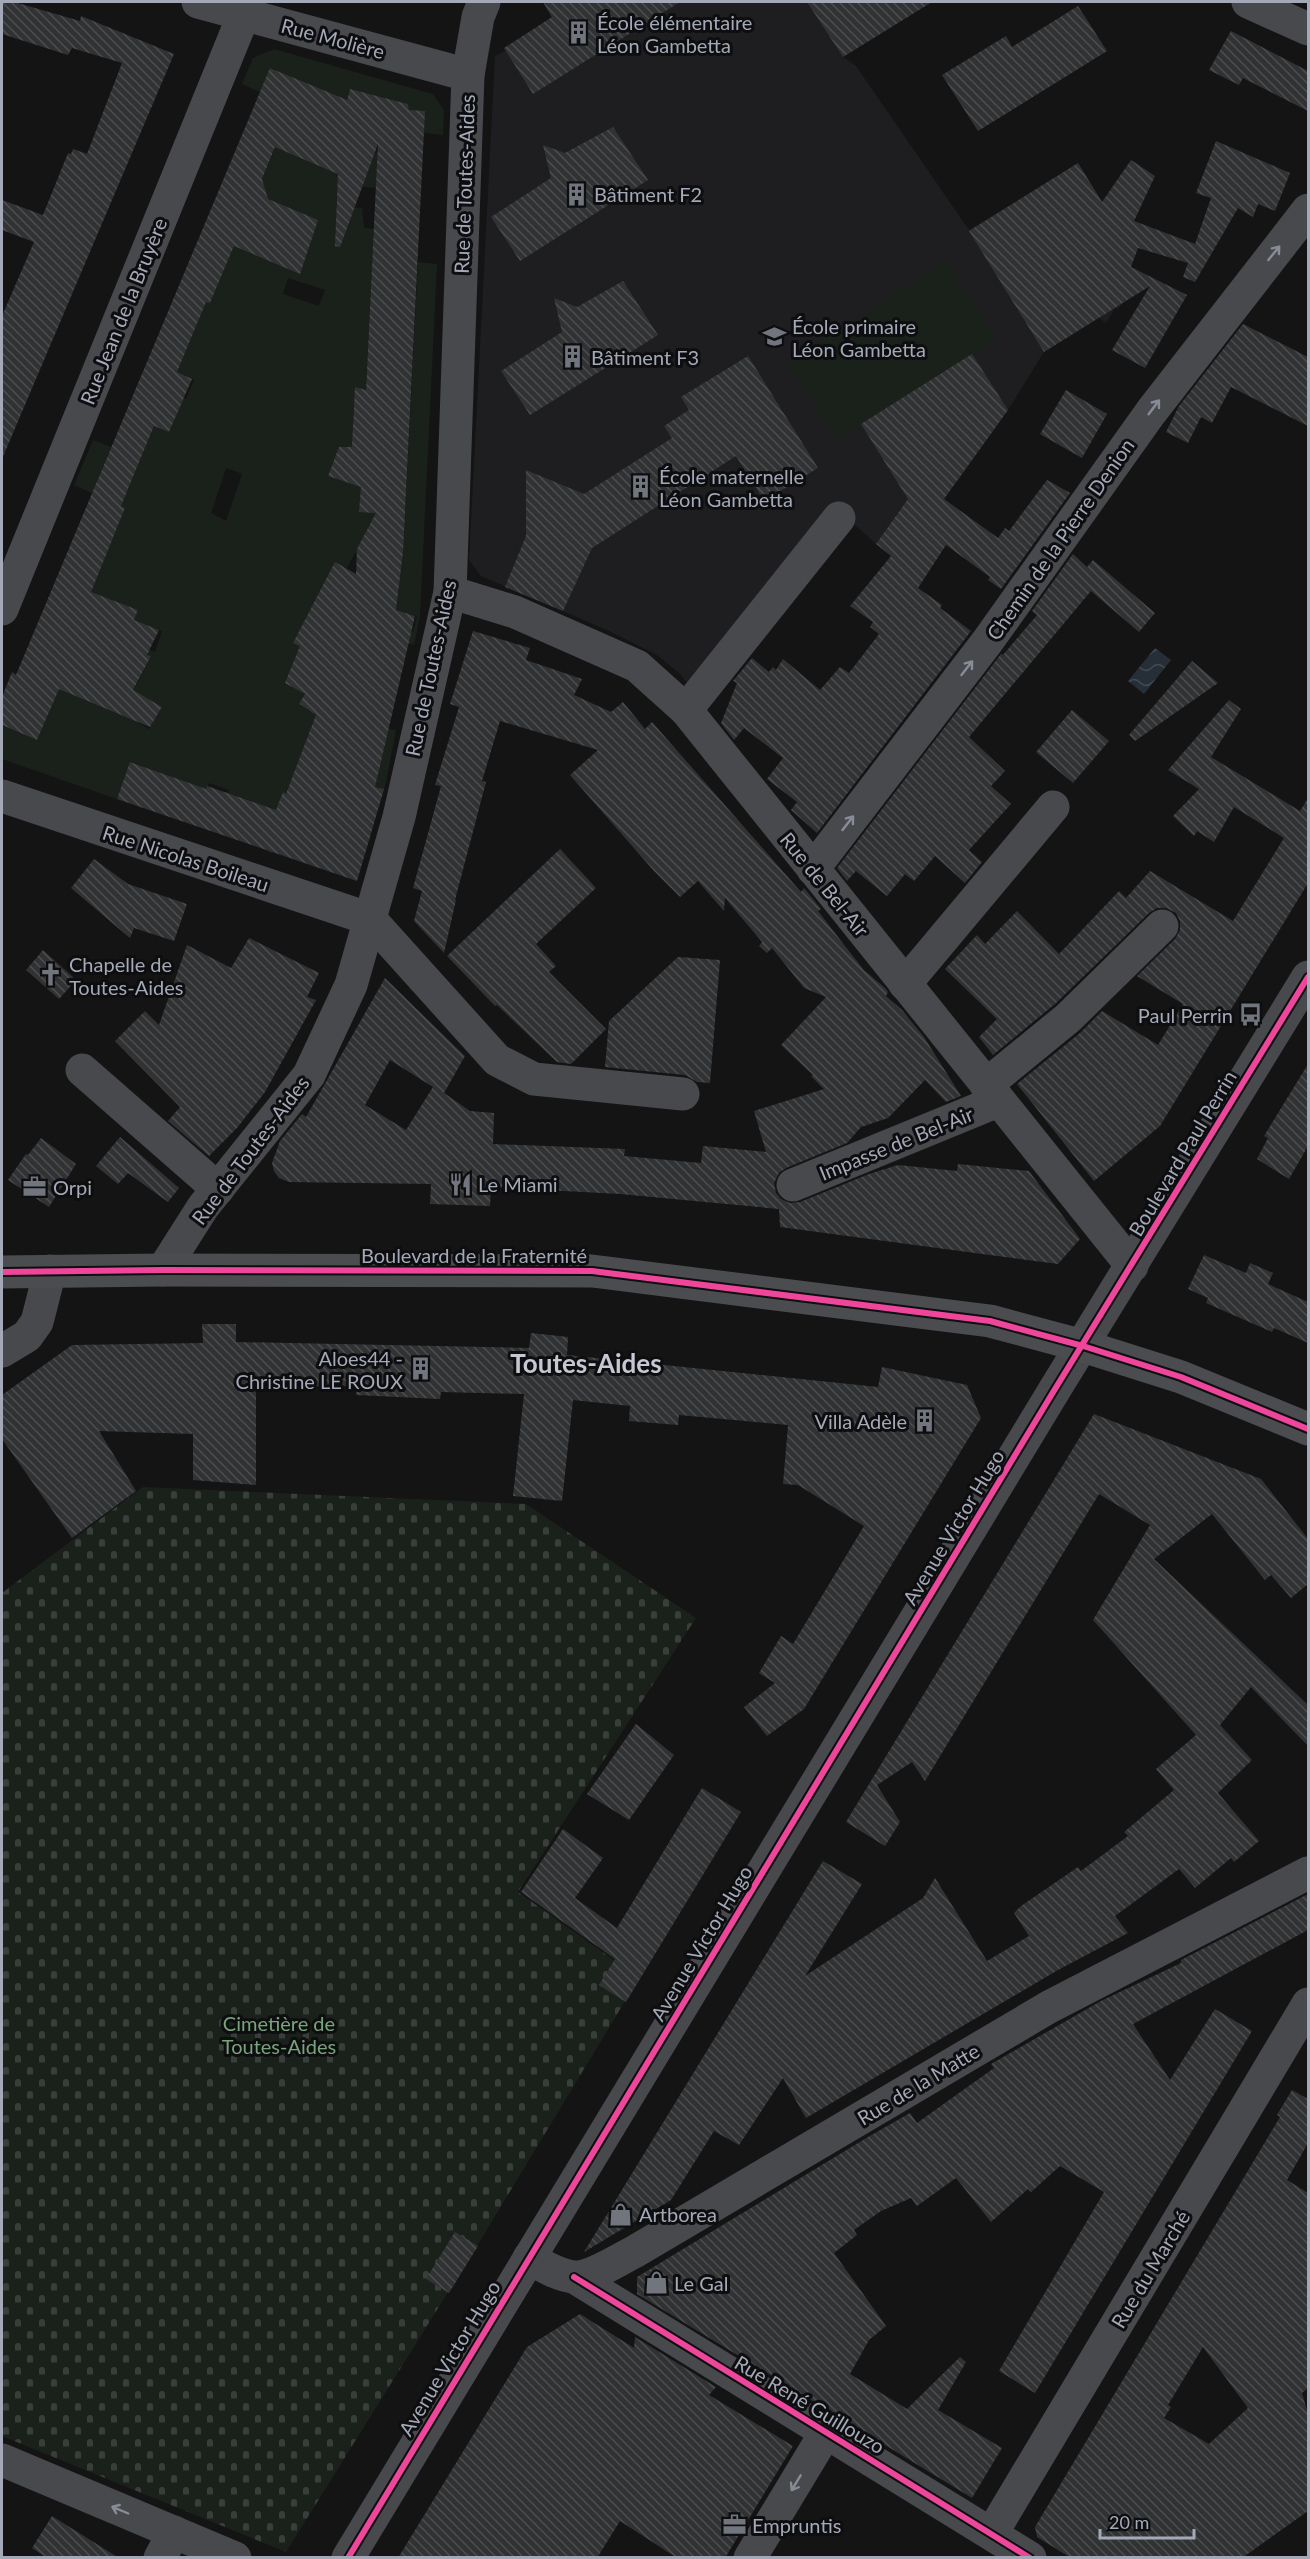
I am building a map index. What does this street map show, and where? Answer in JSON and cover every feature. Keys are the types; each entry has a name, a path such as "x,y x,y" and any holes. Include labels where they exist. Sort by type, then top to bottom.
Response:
{"main road":[{"name":"Boulevard de la Fraternité","path":"2,1272 592,1271 990,1321 1083,1346 1181,1377 1308,1429"}],"street":[{"name":"Rue Molière","path":"198,2 468,75"},
{"name":"Rue de Toutes-Aides","path":"163,1270 218,1189 309,1075 351,985 399,817 450,592 468,75 478,16 484,2"},
{"path":"1248,2 1308,29"},
{"name":"Rue Jean de la Bruyère","path":"2,609 244,14"},
{"name":"Chemin de la Pierre Denion","path":"813,869 987,642 1151,412 1308,210"},
{"path":"686,710 839,518"},
{"name":"Rue de Bel-Air","path":"450,592 515,612 637,666 686,710 1132,1266"},
{"name":"Rue Nicolas Boileau","path":"2,796 370,919"},
{"path":"905,984 1053,807"},
{"path":"370,919 497,1060 534,1079 683,1094"},
{"name":"Impasse de Bel-Air","path":"793,1185 992,1093 1162,926"},
{"name":"Boulevard Paul Perrin","path":"1083,1346 1308,977"},
{"path":"82,1070 218,1189"},
{"path":"2,1351 27,1336 37,1322 50,1271"},
{"name":"Avenue Victor Hugo","path":"348,2558 1083,1346"},
{"name":"Rue de la Matte","path":"574,2277 602,2269 634,2252 1049,2007 1308,1873"},
{"name":"Rue du Marché","path":"992,2534 1308,2004"},
{"path":"529,2258 574,2277"},
{"name":"Rue René Guillouzo","path":"574,2277 1030,2558"},
{"path":"750,2558 826,2432"},
{"path":"2,2460 167,2545 235,2558"}],"shaded area":[{"name":"École primaire Léon Gambetta","path":"543,2 830,2 814,12 843,57 856,66 969,230 1078,163 1111,216 1128,270 1138,276 1118,309 1115,308 1106,323 1096,316 1091,323 1044,352 1008,410 925,525 901,509 876,544 855,525 839,518 698,696 680,674 657,655 607,630 481,576 469,560 495,56 552,18"}],"green space":[{"path":"274,49 433,94 444,110 443,135 424,133 409,110 408,104 350,89 337,128 371,153 384,153 382,188 338,186 336,207 362,208 364,228 374,229 365,405 354,405 353,424 363,448 340,464 333,462 328,476 346,482 362,470 360,511 405,514 418,262 437,264 420,616 414,645 406,643 409,631 413,632 417,616 396,610 402,559 355,553 347,568 343,567 355,673 324,698 286,683 307,695 299,705 326,721 396,730 386,783 384,789 345,779 290,796 283,793 279,803 286,808 272,853 268,852 282,812 228,793 229,790 209,783 194,825 157,813 170,776 131,762 117,799 2,759 2,725 37,740 50,710 45,708 91,625 155,652 162,631 134,620 138,610 125,605 121,614 87,600 125,508 74,485 93,440 111,447 97,481 126,494 154,426 169,432 183,398 186,399 194,380 177,372 197,324 202,300 210,303 303,82 271,68 260,92 242,84 253,58","holes":["288,278 325,290 319,306 283,294","226,468 242,474 226,521 211,513","124,645 151,656 135,688 115,680","150,700 162,707 149,729 137,722"]},
{"path":"946,261 997,340 838,441 787,362"},
{"name":"Cimetière de Toutes-Aides","path":"143,1487 526,1504 696,1618 518,1892 639,1978 483,2236 286,2552 2,2436 2,1593"}],"water":[{"path":"1155,648 1171,660 1144,694 1128,681"}],"building":[{"path":"2,2 14,2 80,21 81,16 174,54 2,459 2,316 34,242 2,230 2,200 43,215 68,153 71,154 73,149 87,154 122,63 72,48 68,55 2,34"},
{"name":"École élémentaire Léon Gambetta","path":"543,2 680,2 533,94 504,48 552,17"},
{"path":"807,2 932,2 843,57"},
{"path":"1078,6 1107,51 978,131 942,75 1006,36 1012,47"},
{"path":"1231,31 1308,71 1308,111 1243,78 1239,85 1209,70"},
{"path":"270,68 347,100 350,89 408,104 409,110 425,111 403,552 396,610 415,616 375,787 384,789 357,881 117,799 130,762 206,789 207,786 276,810 283,792 286,794 316,715 299,704 305,694 285,683 300,646 293,643 335,562 356,574 357,549 376,513 359,512 361,487 328,476 339,447 352,447 355,387 366,390 378,144 340,247 335,246 338,174 275,147 262,179 268,199 318,220 300,274 234,246 210,303 206,302 177,372 192,379 169,432 154,426 121,506 125,508 91,592 138,610 134,620 159,630 147,655 151,656 133,690 162,707 150,727 59,689 37,740 2,725 2,697 12,672 16,675"},
{"name":"Bâtiment F2","path":"613,127 648,180 520,261 491,217 551,178 543,145 565,153"},
{"path":"1216,141 1290,173 1275,211 1258,204 1253,217 1238,208 1195,282 1183,277 1188,263 1138,248 1131,267 1187,295 1145,368 1112,350 1150,286 1044,352 969,231 1078,163 1102,202 1131,160 1155,176 1134,221 1195,244 1211,198 1196,193"},
{"name":"Bâtiment F3","path":"623,281 658,335 530,415 501,371 562,332 554,298 577,307"},
{"path":"1243,324 1308,357 1308,426 1231,387 1212,423 1201,417 1188,443 1166,432 1179,406"},
{"path":"972,354 1008,410 944,499 998,538 1005,528 1009,531 1047,480 1070,493 1001,589 988,580 990,577 946,545 918,588 942,605 940,608 971,631 817,833 791,810 797,802 767,779 783,758 744,728 734,740 721,723 737,683 733,681 752,658 769,672 773,667 776,670 783,659 820,690 840,667 849,673 879,634 870,627 873,622 850,606 891,556 876,544 908,499 861,424"},
{"name":"École maternelle Léon Gambetta","path":"748,356 818,468 764,501 736,456 592,548 563,611 505,587 526,536 526,470 584,494 672,438 664,426 689,410 681,397"},
{"path":"1066,390 1107,414 1082,458 1040,434"},
{"path":"1073,554 1087,567 1093,560 1155,613 1139,632 1091,591 969,737 1005,771 991,786 1011,804 969,850 982,862 965,883 935,856 914,881 905,874 887,896 856,871 847,881 837,868 1001,654 1003,655 1037,615 1032,611"},
{"path":"473,631 530,648 526,660 582,679 574,695 611,712 623,702 645,729 652,722 801,892 804,888 821,909 818,911 864,970 885,988 888,992 886,996 902,1010 924,1037 961,1096 946,1102 925,1080 888,1118 861,1127 847,1143 779,1173 774,1183 776,1193 781,1199 790,1203 800,1202 869,1174 898,1165 957,1171 958,1164 1029,1171 1080,1239 1058,1264 780,1227 779,1209 620,1194 491,1187 490,1206 430,1204 431,1184 289,1182 279,1178 272,1163 280,1141 302,1114 306,1117 385,978 465,1056 444,1093 470,1111 494,1113 493,1144 625,1149 624,1156 701,1163 703,1146 766,1152 754,1111 824,1089 811,1076 813,1075 781,1045 826,997 804,988 772,948 767,953 759,946 762,942 725,898 724,911 698,881 680,897 654,871 570,775 598,750 500,721 482,781 486,782 455,900 444,953 414,921 422,891 413,888 441,786 435,785 459,707 450,704","holes":["390,1060 433,1087 406,1130 365,1105"]},
{"path":"1192,661 1218,683 1135,741 1129,735"},
{"path":"1229,700 1241,709 1211,757 1300,811 1308,798 1308,883 1160,1126 1094,1181 1017,1084 1080,1033 1102,1011 1158,1045 1183,1004 1137,976 1175,939 1180,930 1180,921 1176,913 1166,908 1157,908 1149,913 1055,1004 993,1055 979,1037 997,1019 945,969 977,935 985,944 1017,911 1059,954 1119,891 1126,898 1150,871 1233,921 1284,838 1234,807 1214,842 1197,831 1194,836 1173,816 1199,789 1168,770"},
{"path":"1072,710 1109,741 1073,783 1036,752"},
{"path":"560,849 596,888 536,944 556,966 549,972 606,1029 571,1064 557,1062 497,1005 495,1006 447,956"},
{"path":"94,859 128,884 187,904 174,941 134,928 130,938 71,888"},
{"path":"249,938 319,973 307,997 316,1000 265,1092 237,1128 209,1156 168,1121 180,1107 115,1041 145,1011 159,1025 187,945 231,968"},
{"name":"Chapelle de Toutes-Aides","path":"43,950 76,980 59,999 26,970"},
{"path":"678,957 720,960 710,1083 697,1082 685,1075 605,1067 609,1021"},
{"path":"1308,1064 1308,1146 1289,1179 1257,1159 1268,1138 1264,1136"},
{"path":"120,1137 179,1188 168,1202 128,1173 118,1184 96,1166"},
{"path":"41,1138 76,1164 49,1207 8,1180 26,1154 28,1155"},
{"path":"1204,1255 1246,1273 1250,1263 1273,1273 1268,1284 1308,1302 1308,1343 1274,1328 1272,1332 1206,1303 1208,1298 1188,1289"},
{"path":"202,1324 236,1324 236,1342 529,1348 531,1333 568,1337 567,1355 878,1387 882,1367 967,1385 981,1418 804,1709 767,1736 744,1707 775,1683 759,1673 781,1636 793,1644 864,1526 798,1485 783,1484 788,1425 679,1415 678,1425 629,1421 630,1406 573,1400 562,1501 513,1496 524,1394 441,1392 440,1399 356,1395 357,1386 256,1387 256,1485 193,1480 193,1434 99,1431 136,1491 72,1538 2,1439 2,1395 72,1345 203,1343"},
{"path":"1094,1414 1261,1479 1308,1539 1308,1584 1291,1598 1271,1575 1265,1580 1212,1514 1154,1559 1308,1705 1308,1746 1251,1687 1220,1725 1252,1760 1218,1793 1259,1841 1234,1862 1231,1858 1195,1888 1179,1869 1115,1916 1128,1933 1058,1970 806,2118 783,2078 739,2145 714,2131 671,2200 584,2252 823,1861 862,1884 805,1976 923,1898 935,1878 987,1961 1029,1936 1014,1913 1021,1906 1078,1867 1081,1871 1128,1836 1124,1832 1174,1790 1156,1769 1196,1735 1093,1620 1150,1525 1099,1494 925,1781 912,1762 877,1785 900,1822 885,1846 846,1822"},
{"path":"636,1724 674,1755 629,1820 587,1794"},
{"path":"702,1788 741,1812 626,2002 599,1985 615,1959 521,1892 563,1829 603,1858 575,1898 617,1928"},
{"path":"1308,1894 1308,1930 1133,2024 1170,2080 1215,2009 1252,2031 1035,2393 999,2371 1104,2192 1060,2166 1031,2192 1028,2189 991,2222 956,2178 917,2206 911,2198 881,2211 854,2230 857,2235 834,2253 886,2326 869,2340 850,2374 907,2409 960,2357 966,2362 938,2410 1002,2448 972,2498 637,2294 637,2277 868,2137 910,2113 917,2123 994,2068 991,2064 1101,2001 1181,1963 1181,1960"},
{"path":"1292,2090 1308,2099 1308,2143 1287,2180 1308,2193 1308,2388 1302,2393 1308,2414 1308,2511 1242,2558 1071,2558 1037,2537 1035,2527 1280,2117 1277,2115","holes":["1203,2347 1248,2408 1209,2444 1164,2418 1171,2407 1168,2405"]},
{"path":"455,2232 478,2246 449,2293 426,2279"},
{"path":"580,2314 634,2348 635,2337 716,2387 709,2395 793,2446 725,2558 677,2558 620,2521 597,2558 398,2558 527,2347"},
{"path":"52,2516 119,2558 47,2558 32,2548"}],"cycle path":[{"path":"348,2558 1055,1389 1308,977"},
{"path":"2,1272 592,1271 990,1321 1083,1346 1181,1377 1308,1429"},
{"path":"574,2277 1030,2558"}],"place":[{"name":"École élémentaire Léon Gambetta","path":"579,33"},
{"name":"Bâtiment F2","path":"576,194"},
{"name":"École primaire Léon Gambetta","path":"774,337"},
{"name":"Bâtiment F3","path":"573,357"},
{"name":"École maternelle Léon Gambetta","path":"641,487"},
{"name":"Chapelle de Toutes-Aides","path":"51,975"},
{"name":"Paul Perrin","path":"1251,1015"},
{"name":"Le Miami","path":"460,1184"},
{"name":"Orpi","path":"35,1187"},
{"name":"Aloes44 - Christine LE ROUX","path":"421,1369"},
{"name":"Villa Adèle","path":"925,1421"},
{"name":"Artborea","path":"621,2214"},
{"name":"Le Gal","path":"656,2283"},
{"name":"Empruntis","path":"734,2525"}],"district":[{"name":"Toutes-Aides","path":"586,1363"}]}
